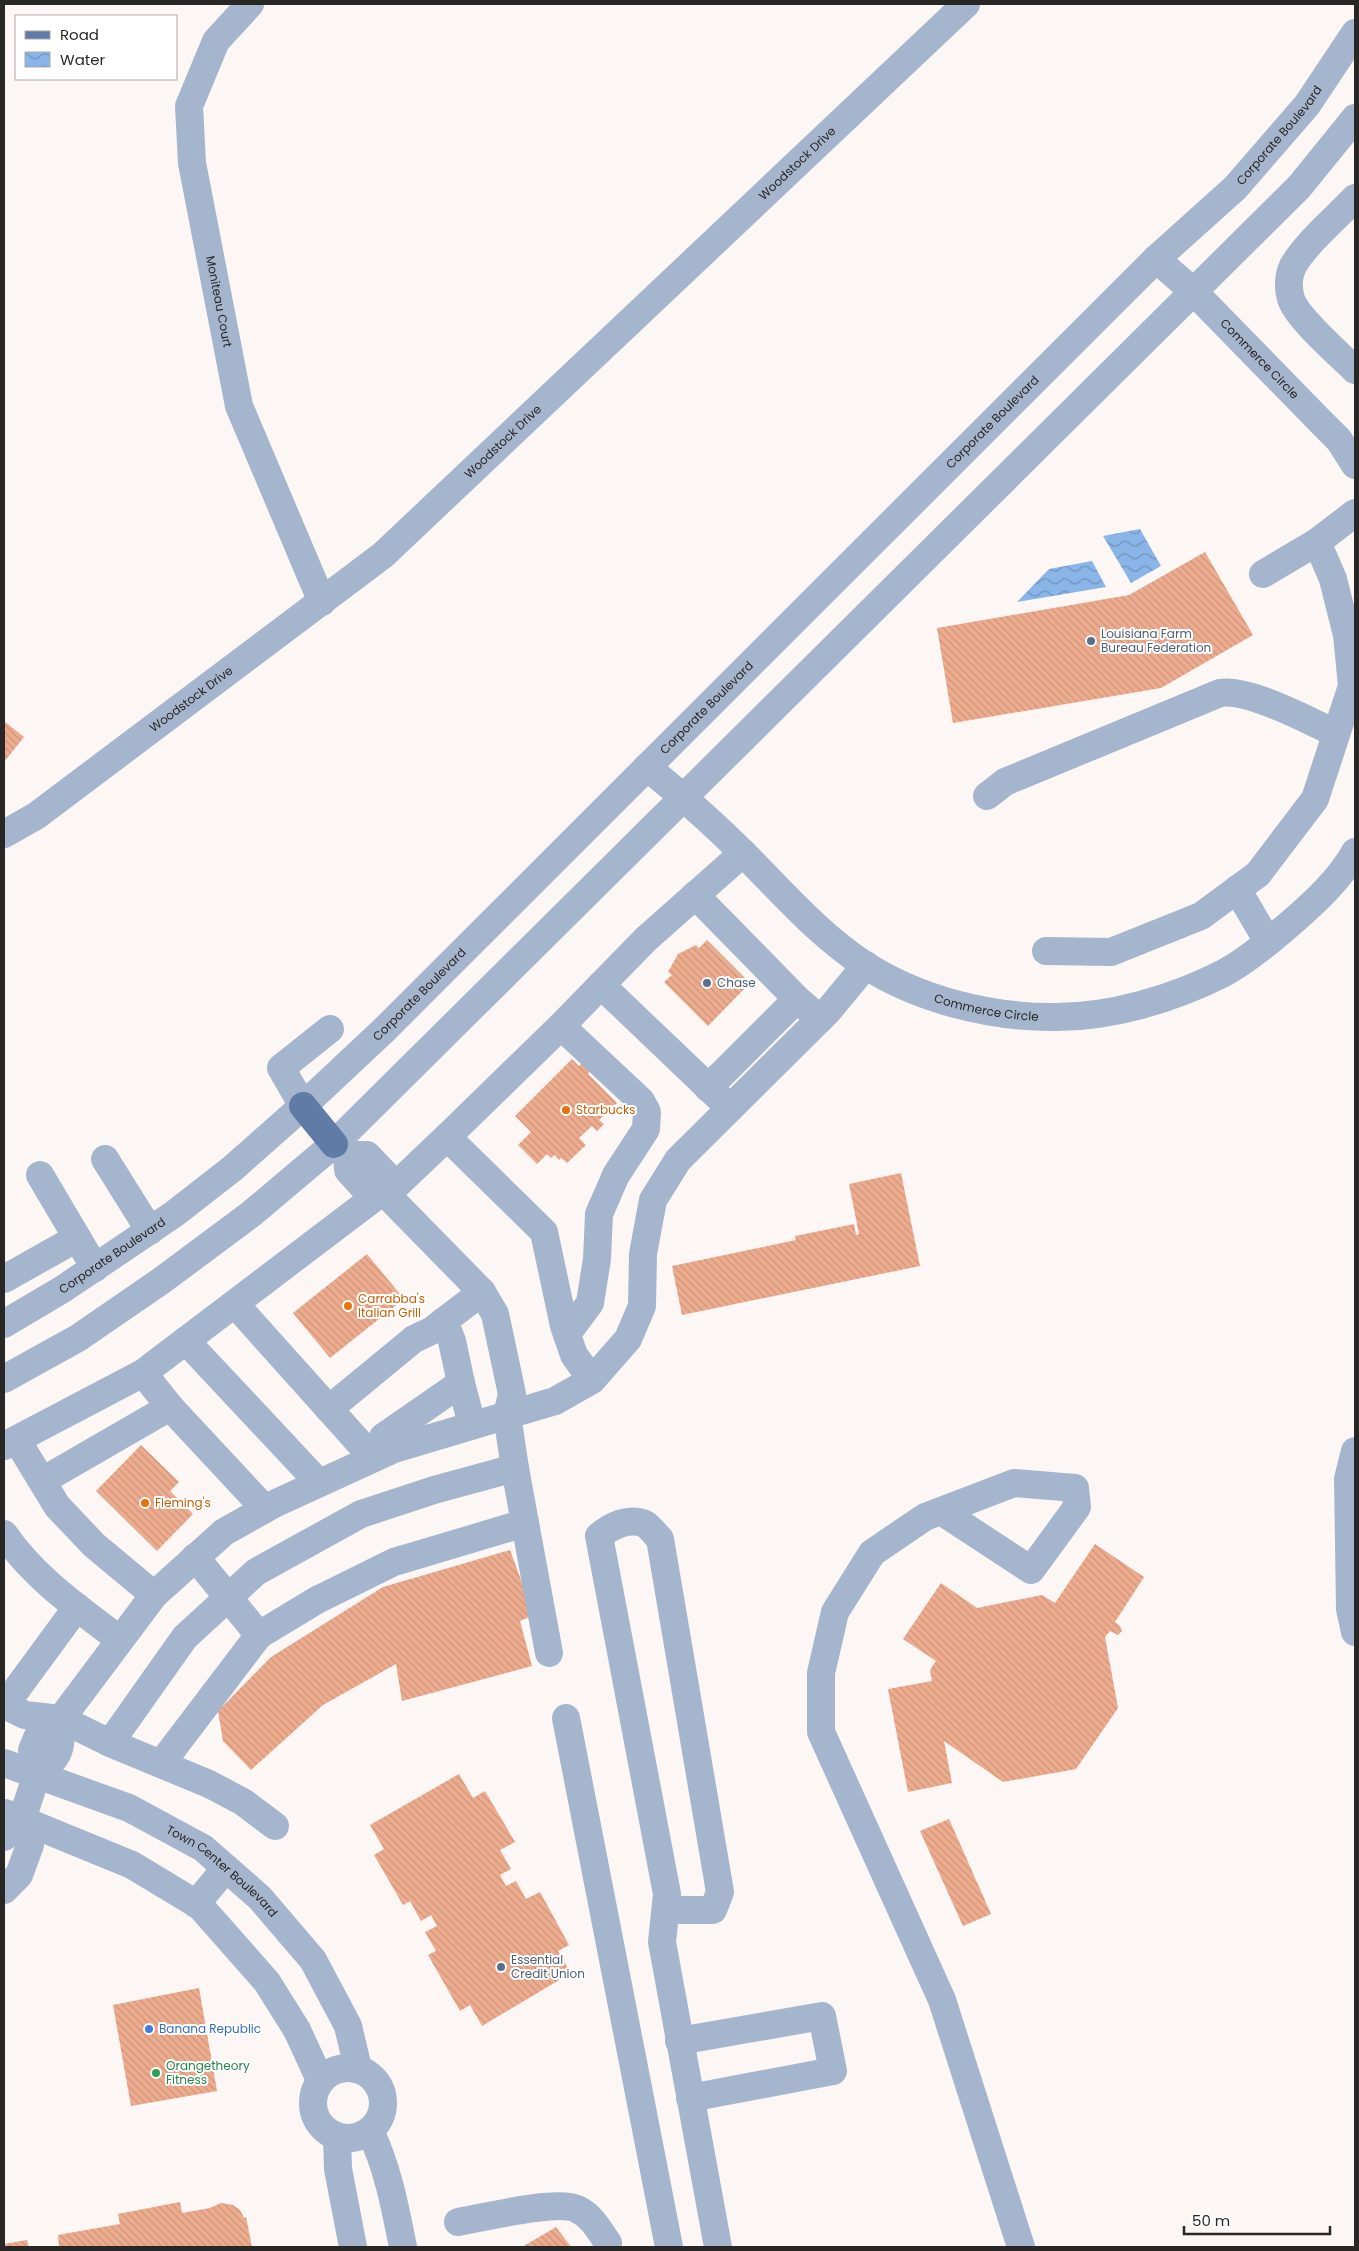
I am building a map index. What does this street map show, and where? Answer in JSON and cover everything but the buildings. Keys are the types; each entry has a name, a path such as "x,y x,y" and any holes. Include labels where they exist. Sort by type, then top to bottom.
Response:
{"main road":[{"path":"303,1106 341,1150"}],"street":[{"name":"Moniteau Court","path":"250,4 216,41 189,106 192,163 239,406 322,602"},
{"name":"Woodstock Drive","path":"4,834 36,816 384,555 966,4"},
{"name":"Corporate Boulevard","path":"8,1312 94,1268 150,1231 233,1168 383,1031 1156,259 1235,188 1307,105 1355,33"},
{"path":"4,1379 78,1338 161,1281 341,1150 684,798 1300,187 1352,127"},
{"path":"1355,198 1299,259 1288,282 1291,301 1305,320 1355,370"},
{"name":"Commerce Circle","path":"1156,259 1347,435 1355,465"},
{"path":"1263,574 1317,542 1355,513"},
{"path":"1046,951 1111,952 1200,916 1258,874 1315,799 1352,686 1347,635 1333,579 1317,542"},
{"path":"987,796 1005,782 1227,692 1245,694 1336,733"},
{"name":"Commerce Circle","path":"647,767 684,798 743,853 811,922 866,965 946,1002 1002,1013 1052,1018 1095,1014 1140,1005 1185,990 1225,972 1268,942 1313,904 1355,852"},
{"path":"154,1595 94,1545 56,1506 42,1481 10,1443 144,1373 385,1193 447,1138 646,939 743,853"},
{"path":"1237,889 1268,942"},
{"path":"696,895 797,999 820,1019"},
{"path":"10,1823 37,1774 54,1761 61,1743 61,1719 154,1595 224,1532 265,1509 394,1449 555,1401 592,1380 628,1339 642,1306 643,1254 653,1200 678,1160 820,1019 866,965"},
{"path":"601,985 730,1108"},
{"path":"708,1088 797,999"},
{"path":"561,1026 641,1101 648,1112 646,1130 616,1175 599,1214 598,1259 590,1303 567,1334"},
{"path":"303,1106 281,1068 330,1029"},
{"path":"447,1138 544,1232 567,1334 574,1355 592,1380"},
{"path":"341,1150 348,1170 367,1192 385,1193 482,1292 495,1314 512,1394 507,1415 515,1468 549,1653"},
{"path":"105,1159 150,1231"},
{"path":"40,1176 94,1268"},
{"path":"4,1279 77,1238"},
{"path":"329,1409 414,1339 431,1331 482,1292"},
{"path":"234,1304 374,1458"},
{"path":"444,1321 452,1341 472,1425"},
{"path":"186,1341 319,1484"},
{"path":"144,1373 170,1407 265,1509"},
{"path":"374,1458 383,1437 461,1383"},
{"path":"42,1481 170,1407"},
{"path":"1355,1451 1348,1480 1350,1609 1355,1632"},
{"path":"110,1743 185,1637 256,1572 361,1514 434,1490 515,1468"},
{"path":"941,1511 925,1517 872,1554 835,1612 821,1673 821,1732 942,2000 1021,2247"},
{"path":"161,1764 259,1635 317,1600 394,1562 525,1523"},
{"path":"667,1910 713,1910 720,1892 660,1539 645,1524 627,1523 610,1526 599,1536 667,1894 667,1910 662,1942 718,2247"},
{"path":"4,1534 12,1547 56,1591 120,1640"},
{"path":"195,1558 229,1596 259,1635"},
{"path":"77,1607 4,1705 25,1715 61,1719 110,1743 209,1784 242,1802 275,1826"},
{"path":"566,1718 669,2247"},
{"name":"Town Center Boulevard","path":"4,1763 129,1808 203,1848 260,1898 313,1960 348,2026 358,2068"},
{"path":"4,1890 19,1875 30,1845 10,1823"},
{"path":"10,1823 132,1865 196,1904 267,1982 297,2030 320,2080"},
{"path":"196,1904 226,1868"},
{"path":"680,2040 822,2016 833,2071 690,2098"},
{"path":"338,2068 358,2068 374,2078 381,2088 384,2100 383,2112 378,2122 370,2131 360,2136 348,2138 337,2136 325,2130 316,2119 312,2106 314,2092 320,2080 338,2068"},
{"path":"370,2131 381,2154 395,2206 403,2247"},
{"path":"337,2136 338,2168 353,2247"},
{"path":"458,2222 546,2206 576,2208 590,2217 608,2243"}],"water":[{"path":"1140,529 1161,566 1131,583 1103,536"},
{"path":"1092,561 1106,587 1017,602 1049,569"}],"place":[{"name":"Louisiana Farm Bureau Federation","path":"1091,641"},
{"name":"Chase","path":"707,983"},
{"name":"Starbucks","path":"566,1110"},
{"name":"Carrabba's Italian Grill","path":"348,1306"},
{"name":"Fleming's","path":"145,1503"},
{"name":"Essential Credit Union","path":"501,1967"},
{"name":"Banana Republic","path":"149,2029"},
{"name":"Orangetheory Fitness","path":"156,2073"}]}
